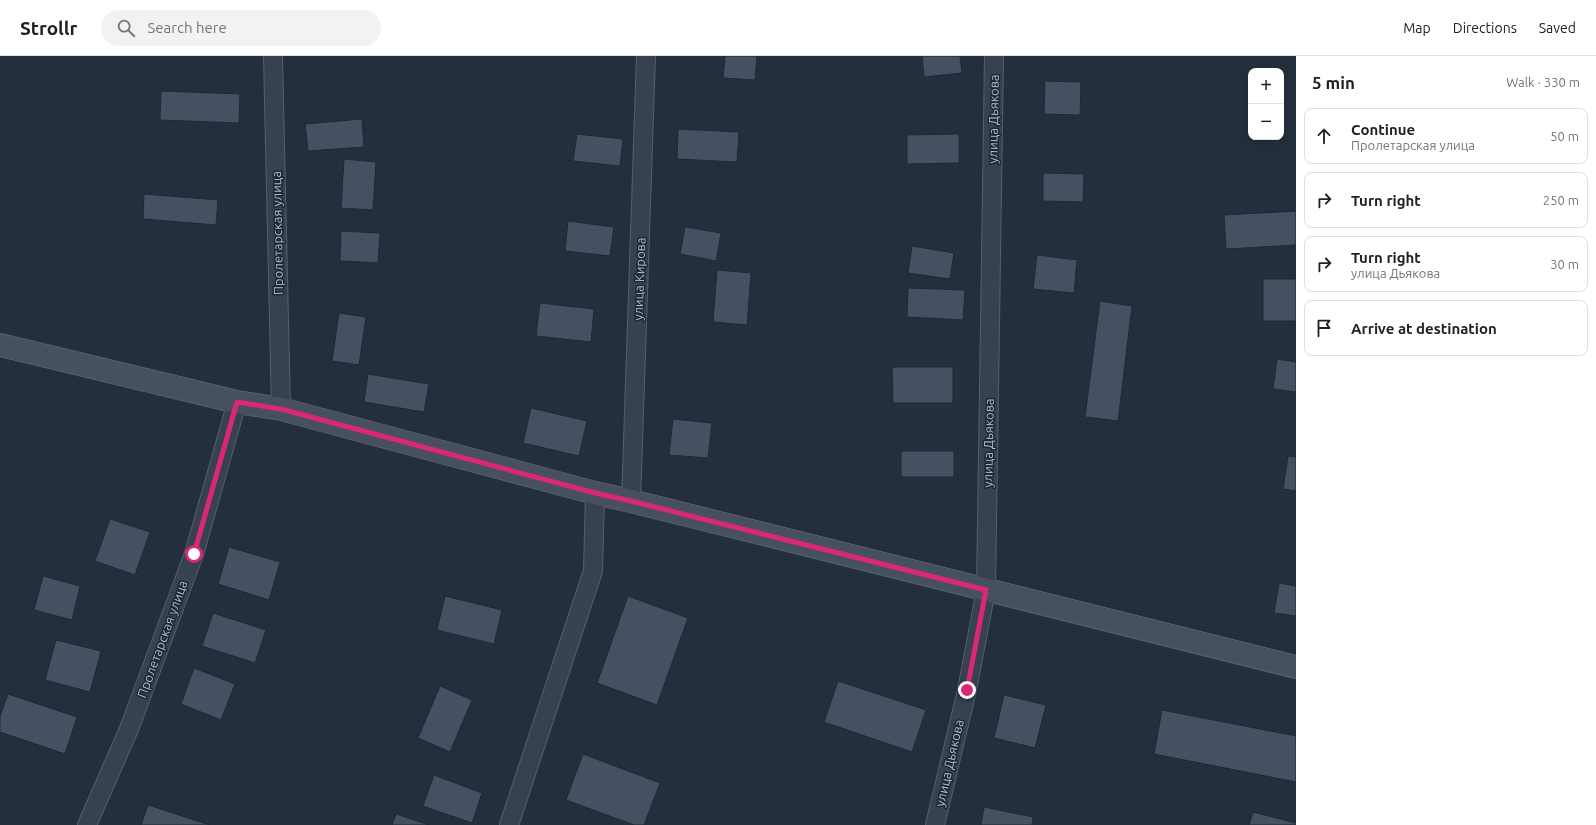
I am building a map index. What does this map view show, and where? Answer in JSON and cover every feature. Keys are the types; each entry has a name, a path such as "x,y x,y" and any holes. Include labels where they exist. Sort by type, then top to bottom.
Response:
{"main road":[{"path":"0,345 237,402 281,409 595,493 1296,668"}],"street":[{"name":"Пролетарская улица","path":"273,56 281,409"},
{"name":"улица Кирова","path":"631,501 646,56"},
{"name":"улица Дьякова","path":"935,825 967,690 986,590 994,56"},
{"name":"Пролетарская улица","path":"87,825 129,729 194,554 237,402"},
{"path":"509,825 593,571 595,493"}],"building":[{"path":"725,56 757,56 755,80 723,78"},
{"path":"922,56 960,56 962,73 924,77"},
{"path":"1045,81 1081,82 1080,115 1044,114"},
{"path":"161,91 240,94 239,123 160,120"},
{"path":"362,119 364,147 308,151 305,124"},
{"path":"678,129 739,132 737,162 677,159"},
{"path":"577,134 623,139 620,166 573,161"},
{"path":"959,134 959,163 907,164 907,135"},
{"path":"344,159 376,162 373,210 341,208"},
{"path":"1043,173 1084,174 1083,202 1043,201"},
{"path":"144,194 218,200 216,225 143,219"},
{"path":"1296,211 1296,245 1226,249 1224,215"},
{"path":"568,221 614,227 610,256 565,251"},
{"path":"685,227 721,233 716,261 680,254"},
{"path":"341,231 380,233 378,263 340,261"},
{"path":"912,246 954,253 950,279 908,273"},
{"path":"1037,255 1077,260 1074,293 1033,289"},
{"path":"717,270 751,273 747,325 713,322"},
{"path":"1263,279 1296,279 1296,321 1263,321"},
{"path":"908,288 965,290 963,320 907,317"},
{"path":"1100,301 1132,306 1118,421 1085,417"},
{"path":"540,303 594,309 591,342 536,336"},
{"path":"339,313 366,317 359,365 332,361"},
{"path":"1277,359 1296,362 1296,392 1273,389"},
{"path":"892,367 953,367 953,403 893,403"},
{"path":"368,374 429,384 424,412 364,402"},
{"path":"531,408 587,421 579,456 523,443"},
{"path":"673,419 712,423 708,458 669,455"},
{"path":"901,451 954,451 954,477 901,477"},
{"path":"1288,456 1296,457 1296,491 1283,489"},
{"path":"110,519 150,532 135,575 95,561"},
{"path":"229,547 280,562 269,600 218,584"},
{"path":"43,576 80,586 72,620 34,610"},
{"path":"1279,583 1296,586 1296,616 1274,613"},
{"path":"445,596 502,610 494,644 437,630"},
{"path":"628,596 688,618 657,705 597,683"},
{"path":"213,613 266,630 255,663 202,646"},
{"path":"56,640 101,651 90,692 45,680"},
{"path":"194,668 235,684 221,720 181,704"},
{"path":"838,681 926,710 912,752 824,722"},
{"path":"440,686 472,700 450,752 418,738"},
{"path":"8,694 77,717 65,754 0,732 0,716"},
{"path":"1004,695 1046,705 1035,748 994,738"},
{"path":"1162,710 1296,736 1296,782 1154,754"},
{"path":"583,754 660,783 644,825 634,825 566,800"},
{"path":"434,775 482,793 472,823 423,806"},
{"path":"148,805 210,825 141,825"},
{"path":"984,807 1033,817 1032,825 981,825"},
{"path":"1253,812 1296,823 1296,825 1249,825"},
{"path":"396,814 429,825 392,825"}],"route":[{"path":"194,554 237,402 281,409 595,493 986,590 967,690"}]}
